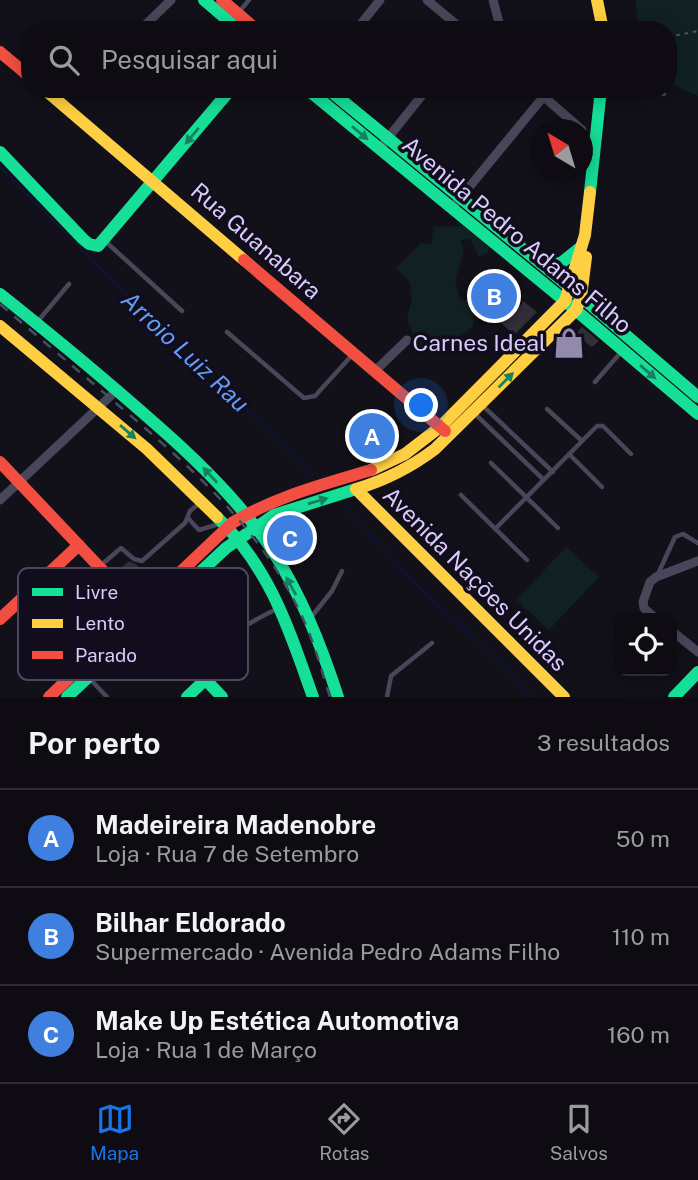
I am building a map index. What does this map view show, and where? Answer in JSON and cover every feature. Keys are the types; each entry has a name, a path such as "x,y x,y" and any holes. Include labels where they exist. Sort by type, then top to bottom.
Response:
{"main road":[{"path":"204,0 228,21"},
{"path":"222,0 247,21"},
{"path":"597,0 601,21"},
{"path":"0,52 21,70"},
{"name":"Rua Guanabara","path":"55,98 451,436"},
{"path":"0,152 83,239 100,243 224,98"},
{"name":"Avenida Pedro Adams Filho","path":"320,98 456,203 565,301 698,414"},
{"name":"Avenida Pedro Adams Filho","path":"337,98 383,144"},
{"path":"202,568 237,539 274,515 383,481 413,466 451,436 576,310 600,98"},
{"name":"Avenida Pedro Adams Filho","path":"456,203 576,292 698,397"},
{"path":"541,264 562,263 583,241"},
{"path":"187,568 225,525 245,514 284,496 378,468 405,454 440,427 576,292"},
{"path":"0,294 118,389 205,469 256,526 310,620 338,695"},
{"path":"0,326 99,407 202,501 237,539 261,570 281,607 313,697"},
{"path":"59,375 68,375 75,370 77,356"},
{"path":"0,462 99,567"},
{"name":"Avenida Nações Unidas","path":"357,490 564,697"},
{"path":"54,568 79,545"},
{"path":"0,619 18,602"},
{"path":"674,697 698,672"},
{"path":"49,697 69,680"},
{"path":"67,697 85,680"},
{"path":"187,697 198,680"},
{"path":"206,680 222,697"}],"street":[{"path":"149,21 171,0"},
{"path":"363,21 380,0"},
{"path":"427,0 452,21"},
{"path":"493,0 499,21"},
{"path":"383,144 420,98"},
{"path":"456,203 542,98"},
{"path":"546,98 570,119"},
{"path":"375,371 407,340"},
{"path":"0,500 118,389"},
{"path":"650,613 644,608 643,602 646,590 656,577 698,561"},
{"path":"677,635 698,652"}],"lane":[{"path":"238,13 249,0"},
{"path":"100,243 182,311"},
{"path":"36,323 69,284"},
{"path":"226,332 304,398 316,396 354,353"},
{"path":"595,382 623,350"},
{"path":"477,409 510,432 553,472"},
{"path":"477,409 502,440 544,480"},
{"path":"547,409 582,441"},
{"path":"495,529 600,425 631,454"},
{"path":"502,440 510,432"},
{"path":"569,454 601,486"},
{"path":"491,463 558,528"},
{"path":"461,495 527,561"},
{"path":"99,567 121,548 134,559 142,561 188,518 190,512 202,501"},
{"path":"188,518 199,530 225,525"},
{"path":"656,577 675,537 683,534 698,543"},
{"path":"310,620 332,591 342,571"},
{"path":"248,624 281,607"},
{"path":"387,697 391,676 432,643"},
{"path":"91,680 107,697"}],"path":[{"path":"677,35 698,31"}],"shaded area":[{"path":"635,0 698,0 698,96 677,86 677,21 638,21"},
{"path":"464,225 489,245 488,253 479,257 470,239 461,240 464,252 455,280 460,299 477,305 473,315 474,326 433,355 417,348 407,318 412,299 410,283 396,268 421,243 431,244 434,226"},
{"path":"566,547 599,577 549,630 516,600"}],"building":[{"path":"523,301 537,312 514,335 494,316 506,320 511,310 514,312"},
{"path":"582,327 599,341 592,347 584,341 574,351 566,343"},
{"path":"129,561 140,568 121,568"}],"waterway":[{"name":"Arroio Luiz Rau","path":"0,167 148,317 174,349 207,371 313,475"},
{"name":"Arroio Luiz Rau","path":"344,507 419,587 512,674 531,697"}],"railway":[{"path":"0,304 172,452 247,529 288,588 315,649 330,697"}],"traffic: fast":[{"path":"204,0 228,21"},
{"path":"0,152 83,239 98,246 223,98"},
{"path":"318,98 698,414"},
{"path":"339,98 579,295 698,397"},
{"path":"590,192 600,98"},
{"path":"541,264 561,263 581,247"},
{"path":"0,294 174,441 246,514 270,547 301,601 338,697"},
{"path":"205,568 226,548 274,515 356,489"},
{"path":"217,517 236,537 265,579 286,623 313,697"},
{"path":"674,697 698,672"},
{"path":"67,697 85,680"},
{"path":"187,697 205,680"},
{"path":"206,680 222,697"}],"traffic: slow":[{"path":"597,0 601,21"},
{"path":"55,98 244,260"},
{"path":"371,470 405,454 440,427 565,301 585,235 590,192"},
{"path":"356,489 397,473 435,449 576,310 581,297 586,257"},
{"path":"0,326 147,449 217,517"},
{"path":"357,490 564,697"}],"traffic: jam":[{"path":"222,0 246,21"},
{"path":"0,52 21,70"},
{"path":"244,260 445,431"},
{"path":"0,462 100,568"},
{"path":"185,568 232,523 249,514 283,498 371,470"},
{"path":"54,568 79,545"},
{"path":"0,619 18,602"},
{"path":"49,697 67,680"}],"place":[{"name":"Bilhar Eldorado","path":"494,296"},
{"name":"Carnes Ideal","path":"569,343"},
{"name":"Madeireira Madenobre","path":"372,436"},
{"name":"Make Up Estética Automotiva","path":"290,538"}]}
